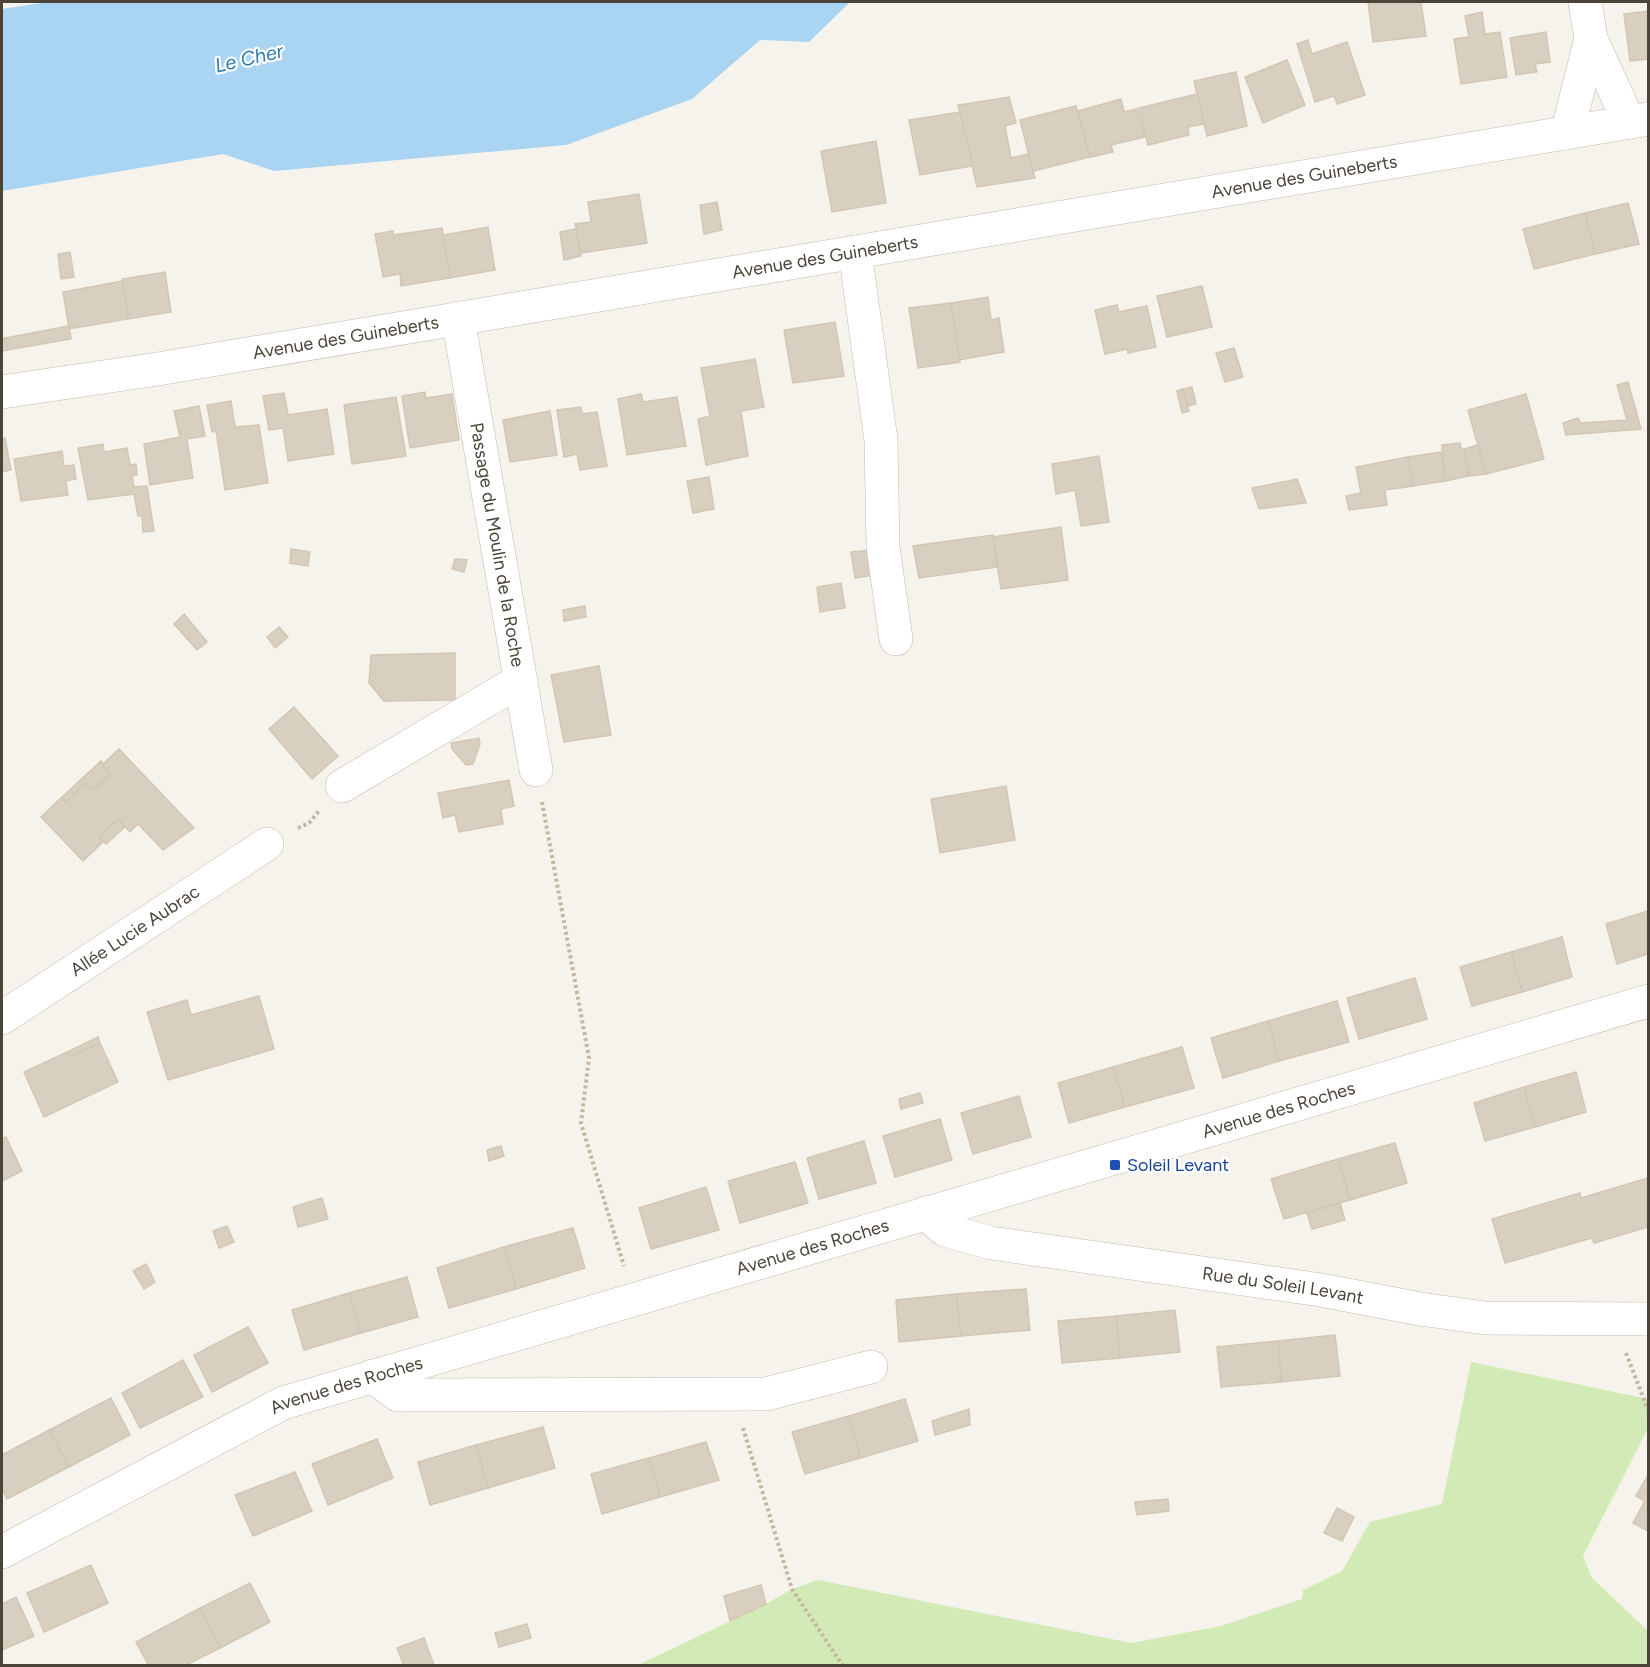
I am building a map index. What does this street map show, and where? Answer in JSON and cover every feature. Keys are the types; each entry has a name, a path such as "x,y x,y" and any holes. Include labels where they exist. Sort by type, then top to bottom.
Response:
{"street":[{"path":"1585,2 1591,39 1639,121"},
{"path":"1567,133 1591,39"},
{"name":"Avenue des Guineberts","path":"2,392 158,369 1639,121"},
{"path":"855,252 882,440 883,547 896,639"},
{"name":"Passage du Moulin de la Roche","path":"458,318 536,770"},
{"path":"342,786 521,680"},
{"name":"Allée Lucie Aubrac","path":"2,1018 267,844"},
{"name":"Avenue des Roches","path":"2,1552 283,1403 1648,1001"},
{"name":"Rue du Soleil Levant","path":"925,1213 945,1230 991,1243 1321,1290 1419,1310 1485,1318 1648,1319"},
{"path":"372,1376 398,1395 766,1394 871,1367"}],"path":[{"path":"536,770 589,1058 581,1123 633,1299"},
{"path":"267,844 309,823 342,786"},
{"path":"1612,1319 1648,1410"},
{"path":"733,1394 792,1589 843,1665"}],"green space":[{"path":"1471,1362 1648,1399 1648,1428 1583,1556 1592,1578 1648,1631 1648,1665 636,1666 766,1604 792,1589 818,1580 1131,1643 1221,1626 1302,1599 1303,1590 1342,1571 1370,1522 1442,1504"}],"water":[{"name":"Le Cher","path":"48,2 850,2 809,42 760,40 692,99 566,145 274,171 223,154 2,191 2,9"}],"building":[{"path":"1368,2 1421,2 1426,36 1373,42"},
{"path":"1648,11 1648,59 1630,61 1624,14"},
{"path":"1482,12 1485,34 1500,32 1507,77 1461,84 1454,39 1469,37 1465,16"},
{"path":"1546,32 1550,62 1535,64 1537,72 1516,75 1510,38"},
{"path":"1308,40 1312,54 1347,42 1365,95 1337,104 1334,96 1315,102 1297,44"},
{"path":"1287,60 1305,105 1263,123 1245,77"},
{"path":"1236,72 1247,126 1207,136 1194,81"},
{"path":"1197,94 1204,124 1188,127 1189,135 1148,145 1139,108"},
{"path":"1009,97 1016,123 1005,126 1011,158 1028,154 1035,178 977,187 958,105"},
{"path":"1121,99 1124,112 1137,109 1145,137 1111,145 1113,152 1090,157 1078,111"},
{"path":"1076,106 1090,157 1033,171 1020,120"},
{"path":"960,112 973,166 920,175 909,120"},
{"path":"876,141 886,203 832,212 821,151"},
{"path":"639,194 647,243 581,253 575,224 591,222 588,202"},
{"path":"717,202 722,230 704,234 700,205"},
{"path":"1628,203 1639,244 1595,254 1585,213"},
{"path":"1585,213 1595,254 1534,269 1523,229"},
{"path":"488,227 495,270 450,278 443,235"},
{"path":"442,228 450,278 401,286 400,274 383,277 375,234 393,231 393,235"},
{"path":"576,229 581,256 564,260 560,232"},
{"path":"70,252 74,277 61,279 58,254"},
{"path":"165,272 171,312 128,319 122,279"},
{"path":"123,281 128,319 69,329 63,292"},
{"path":"1202,286 1212,327 1167,337 1157,296"},
{"path":"988,297 991,320 999,318 1004,352 959,360 951,303"},
{"path":"951,303 960,362 918,368 909,308"},
{"path":"1117,305 1119,312 1147,306 1156,347 1128,353 1127,349 1105,354 1095,310"},
{"path":"835,322 844,376 793,383 784,330"},
{"path":"69,326 71,339 8,350 5,338"},
{"path":"5,338 8,350 2,351 2,339"},
{"path":"1234,348 1243,377 1225,382 1216,353"},
{"path":"755,359 764,407 741,411 748,456 706,465 698,419 710,416 701,368"},
{"path":"1628,382 1641,429 1566,435 1563,423 1578,418 1581,423 1627,420 1617,385"},
{"path":"1192,387 1196,404 1187,406 1183,389"},
{"path":"1183,389 1189,411 1182,413 1177,391"},
{"path":"425,392 426,398 452,394 459,440 410,448 402,396"},
{"path":"284,393 288,415 327,409 334,454 288,461 283,428 269,430 263,396"},
{"path":"641,394 643,402 677,397 686,446 627,455 618,399"},
{"path":"1526,394 1544,459 1486,474 1468,410"},
{"path":"396,397 406,456 352,464 344,405"},
{"path":"231,401 235,427 259,425 268,483 225,490 216,431 212,432 207,405"},
{"path":"199,406 205,436 187,439 193,478 150,485 144,444 180,437 174,411"},
{"path":"581,407 582,414 597,412 607,466 580,470 577,454 564,457 557,410"},
{"path":"550,411 557,455 510,462 503,420"},
{"path":"5,438 11,470 2,472 2,439"},
{"path":"1460,443 1461,449 1464,449 1469,476 1445,481 1442,445"},
{"path":"103,444 104,452 127,448 130,465 136,464 137,475 132,476 134,487 147,486 154,531 143,532 142,516 138,516 134,494 88,500 78,448"},
{"path":"1478,445 1486,474 1469,476 1464,449"},
{"path":"62,451 64,466 74,465 76,479 66,481 68,495 21,501 14,459"},
{"path":"1441,452 1445,481 1413,486 1408,457"},
{"path":"1099,456 1109,522 1081,526 1075,490 1056,494 1052,464"},
{"path":"1408,457 1413,486 1385,490 1387,505 1349,510 1346,496 1361,493 1356,467"},
{"path":"709,477 714,509 693,513 687,481"},
{"path":"1297,479 1306,503 1259,509 1252,488"},
{"path":"1061,527 1068,580 1001,589 993,537"},
{"path":"993,535 997,567 919,578 913,546"},
{"path":"291,549 310,552 308,566 290,563"},
{"path":"871,550 875,575 855,578 851,552"},
{"path":"455,559 467,560 464,572 452,569"},
{"path":"841,583 845,608 820,612 817,587"},
{"path":"585,606 586,617 564,621 563,610"},
{"path":"184,614 207,642 197,650 174,624"},
{"path":"279,627 288,637 275,648 267,637"},
{"path":"455,653 455,700 384,701 369,683 371,655"},
{"path":"599,666 611,735 564,742 551,675"},
{"path":"294,707 338,756 312,779 269,729"},
{"path":"479,738 480,744 473,764 466,765 452,749 451,743"},
{"path":"119,749 194,828 163,850 138,824 130,832 118,819 99,837 103,842 83,861 41,817 62,797 66,802 85,783 93,790 110,774 102,765"},
{"path":"101,761 110,774 93,790 85,783 66,802 62,797"},
{"path":"509,780 514,806 501,809 503,824 459,832 455,815 443,818 438,793"},
{"path":"1006,786 1015,840 940,853 931,799"},
{"path":"118,819 125,827 106,844 99,837"},
{"path":"1648,911 1648,954 1617,964 1606,924"},
{"path":"1562,937 1572,977 1522,992 1511,952"},
{"path":"1511,952 1522,992 1472,1006 1460,967"},
{"path":"1415,978 1427,1019 1359,1039 1347,998"},
{"path":"259,996 274,1049 168,1080 147,1012 187,1000 191,1015"},
{"path":"1337,1001 1349,1042 1279,1061 1268,1021"},
{"path":"1268,1021 1279,1061 1223,1078 1211,1038"},
{"path":"98,1037 100,1043 69,1057 67,1052"},
{"path":"100,1043 118,1082 44,1117 24,1072 67,1052 69,1057"},
{"path":"1182,1047 1194,1088 1125,1107 1113,1067"},
{"path":"1113,1067 1125,1107 1069,1123 1058,1083"},
{"path":"1576,1072 1586,1112 1535,1127 1524,1087"},
{"path":"1524,1087 1535,1127 1485,1141 1474,1103"},
{"path":"920,1093 923,1103 901,1109 899,1099"},
{"path":"1019,1096 1031,1137 973,1154 961,1113"},
{"path":"940,1119 952,1160 895,1177 883,1136"},
{"path":"6,1137 22,1171 2,1181 2,1139"},
{"path":"864,1141 876,1183 819,1199 807,1158"},
{"path":"1395,1143 1407,1183 1350,1200 1338,1159"},
{"path":"501,1146 504,1156 489,1161 487,1150"},
{"path":"1338,1159 1350,1200 1284,1219 1271,1179"},
{"path":"795,1162 808,1203 740,1223 728,1181"},
{"path":"1648,1178 1648,1227 1594,1243 1592,1238 1505,1263 1492,1219 1580,1193 1581,1198"},
{"path":"706,1187 719,1230 651,1249 639,1208"},
{"path":"322,1198 328,1219 298,1227 293,1207"},
{"path":"1340,1203 1345,1220 1312,1229 1307,1213"},
{"path":"227,1226 234,1242 219,1248 213,1231"},
{"path":"573,1228 585,1268 516,1289 504,1247"},
{"path":"504,1247 516,1289 449,1308 437,1268"},
{"path":"146,1264 155,1282 144,1289 133,1271"},
{"path":"407,1277 418,1317 361,1333 349,1293"},
{"path":"1026,1289 1030,1330 961,1336 956,1294"},
{"path":"349,1293 361,1333 304,1350 292,1310"},
{"path":"956,1294 961,1336 899,1342 896,1300"},
{"path":"1175,1310 1180,1352 1120,1358 1116,1316"},
{"path":"1116,1316 1120,1358 1062,1363 1058,1321"},
{"path":"248,1327 268,1363 212,1392 194,1355"},
{"path":"1335,1335 1340,1376 1281,1382 1278,1341"},
{"path":"1278,1341 1281,1382 1221,1387 1217,1347"},
{"path":"183,1360 203,1397 140,1428 122,1393"},
{"path":"111,1398 130,1435 69,1467 49,1430"},
{"path":"905,1399 918,1441 860,1458 849,1416"},
{"path":"969,1409 970,1425 935,1435 932,1421"},
{"path":"849,1416 860,1458 805,1474 792,1432"},
{"path":"543,1427 555,1468 488,1488 476,1445"},
{"path":"49,1430 69,1467 7,1499 2,1489 2,1455"},
{"path":"377,1439 393,1478 328,1505 312,1464"},
{"path":"706,1442 719,1480 660,1497 649,1458"},
{"path":"476,1445 488,1488 430,1505 418,1462"},
{"path":"649,1458 660,1497 602,1514 591,1474"},
{"path":"295,1472 312,1511 253,1536 235,1495"},
{"path":"1648,1475 1648,1531 1633,1523 1645,1501 1636,1496"},
{"path":"1168,1499 1169,1511 1137,1515 1135,1502"},
{"path":"1337,1508 1354,1517 1342,1541 1324,1533"},
{"path":"91,1565 108,1603 44,1632 27,1593"},
{"path":"250,1583 270,1622 220,1648 200,1608"},
{"path":"761,1585 766,1604 730,1621 724,1596"},
{"path":"16,1597 34,1636 2,1650 2,1604"},
{"path":"200,1608 220,1648 184,1666 149,1666 136,1642"},
{"path":"527,1624 531,1638 499,1647 495,1633"},
{"path":"424,1638 434,1665 404,1666 397,1648"}],"place":[{"name":"Soleil Levant","path":"1115,1165"}]}
